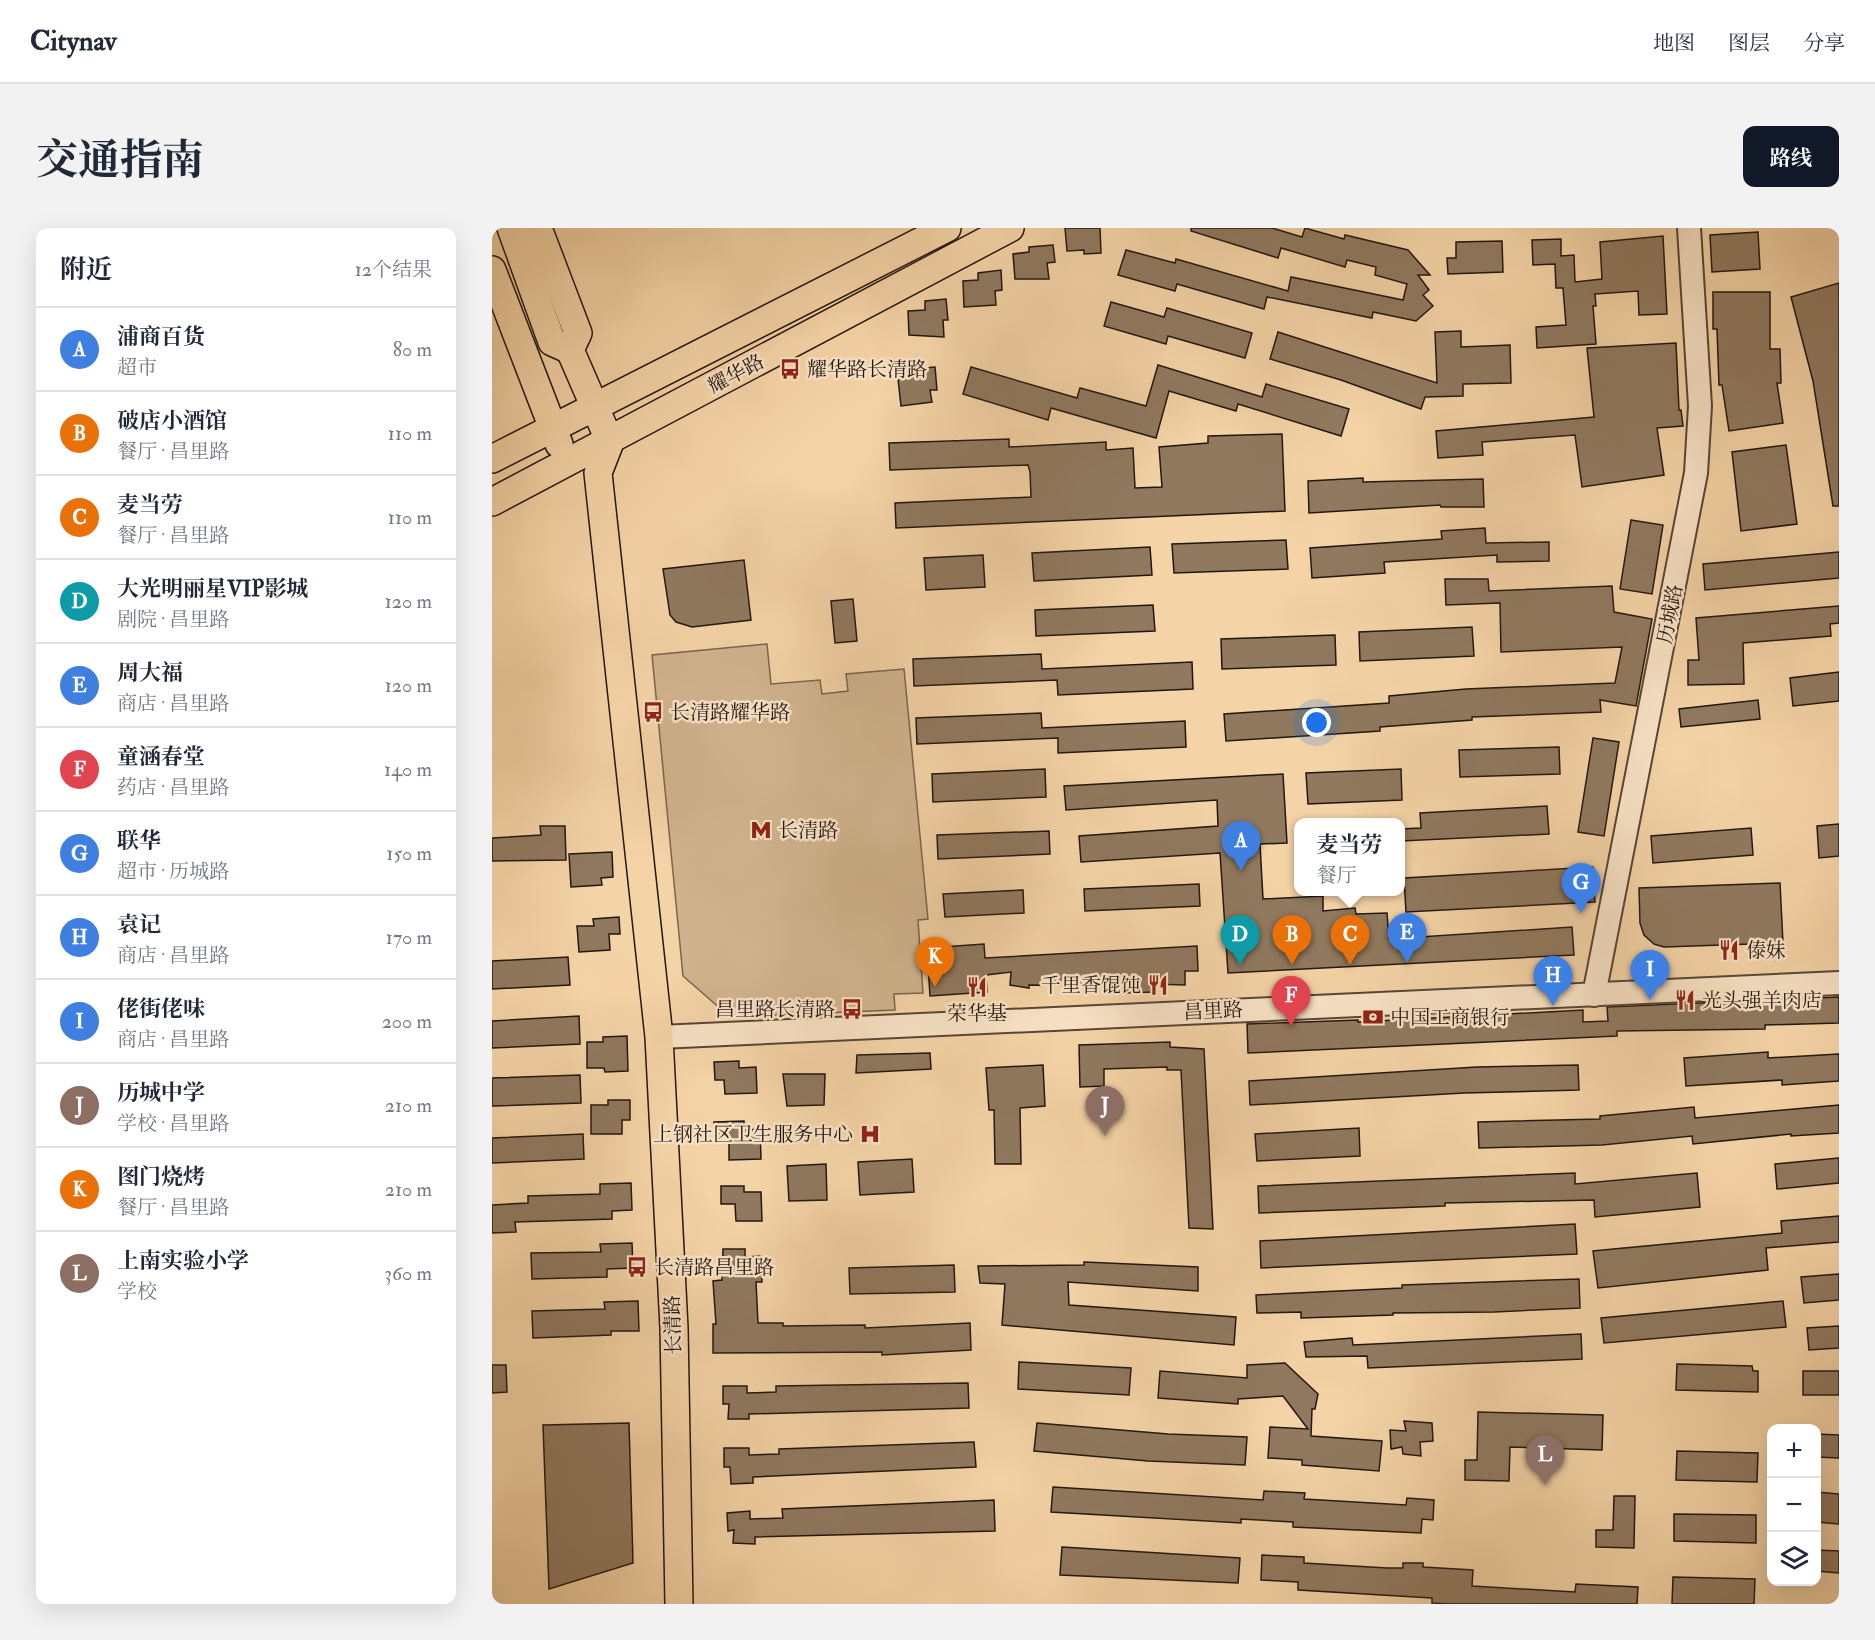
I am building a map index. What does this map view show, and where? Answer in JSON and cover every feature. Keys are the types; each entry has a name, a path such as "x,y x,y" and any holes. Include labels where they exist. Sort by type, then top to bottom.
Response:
{"main road":[{"path":"511,228 552,342 570,350 610,442"},
{"path":"538,228 578,333 570,350"},
{"name":"耀华路","path":"492,459 947,228"},
{"name":"耀华路","path":"492,501 610,442 1010,228"},
{"path":"492,270 567,464 597,473"},
{"name":"长清路","path":"610,442 597,473 659,1036 674,1328 679,1604"}],"street":[{"name":"历城路","path":"1594,995 1696,473 1700,406 1689,228"},
{"name":"昌里路","path":"659,1036 1839,983"}],"shaded area":[{"path":"767,644 771,684 820,680 822,694 848,691 846,674 904,669 928,919 918,920 923,993 894,994 895,1010 730,1017 683,976 652,655"}],"building":[{"path":"1065,228 1100,228 1101,253 1084,254 1084,250 1067,251"},
{"path":"1191,228 1272,228 1302,237 1305,228 1344,239 1345,235 1408,250 1430,275 1418,275 1429,290 1423,295 1433,306 1416,321 1373,312 1372,318 1267,297 1264,309 1177,284 1175,291 1118,275 1126,250 1175,263 1176,259 1288,291 1291,277 1403,300 1407,284 1375,275 1376,267 1347,260 1345,267 1281,248 1278,258 1191,231"},
{"path":"1758,232 1760,269 1712,272 1710,235"},
{"path":"1663,236 1667,314 1639,315 1638,291 1595,294 1596,306 1593,306 1596,344 1537,348 1536,327 1566,325 1563,288 1556,288 1555,264 1533,265 1532,240 1561,239 1561,256 1574,255 1575,282 1602,279 1600,242"},
{"path":"1502,241 1503,272 1448,274 1447,258 1456,258 1456,242"},
{"path":"1053,245 1055,262 1047,263 1049,279 1015,279 1013,254 1029,252 1029,247"},
{"path":"1001,270 1002,290 995,291 996,305 964,307 963,281 978,280 978,273"},
{"path":"1839,283 1839,506 1833,506 1813,381 1791,297"},
{"path":"1713,292 1770,292 1770,349 1780,349 1781,383 1777,383 1783,423 1729,431 1722,385 1719,385 1717,329 1713,329"},
{"path":"946,299 948,320 943,320 944,337 909,335 908,311 925,310 925,301"},
{"path":"1111,302 1164,317 1167,308 1252,333 1245,358 1168,336 1166,344 1104,326"},
{"path":"1461,331 1461,347 1510,345 1511,383 1463,384 1463,396 1425,397 1421,409 1341,380 1270,359 1278,332 1437,383 1435,332"},
{"path":"1676,343 1679,410 1681,410 1683,426 1657,428 1664,475 1582,487 1575,435 1482,442 1483,455 1438,458 1436,431 1594,417 1587,348"},
{"path":"1158,365 1262,397 1266,384 1349,409 1341,436 1238,404 1236,411 1169,391 1156,438 1051,408 1048,420 963,394 971,367 1077,398 1080,388 1146,406"},
{"path":"935,367 937,390 930,390 932,402 901,406 898,379 915,377 915,369"},
{"path":"1282,434 1285,511 896,528 895,503 1031,497 1030,472 1028,465 890,470 889,443 1009,439 1009,447 1106,442 1106,450 1133,448 1135,488 1162,487 1159,447 1208,443 1208,436"},
{"path":"1786,445 1797,524 1741,531 1732,452"},
{"path":"1363,478 1363,482 1483,479 1484,507 1441,507 1440,505 1309,513 1308,481"},
{"path":"1631,520 1663,525 1652,594 1620,589"},
{"path":"1485,528 1486,543 1549,542 1549,561 1497,562 1497,555 1384,562 1385,573 1312,578 1310,548 1442,539 1441,531"},
{"path":"1286,540 1288,569 1174,573 1172,544"},
{"path":"1150,547 1152,575 1034,581 1032,553"},
{"path":"1839,552 1839,578 1705,590 1703,564"},
{"path":"983,555 985,587 926,590 924,558"},
{"path":"744,560 751,620 692,627 676,622 670,615 663,569"},
{"path":"1445,579 1488,579 1489,591 1612,586 1614,612 1652,619 1636,706 1600,700 1601,712 1472,717 1472,720 1380,727 1380,731 1226,741 1224,714 1389,703 1389,696 1466,689 1615,683 1622,647 1501,652 1500,603 1446,605"},
{"path":"853,599 857,641 835,643 831,601"},
{"path":"1153,605 1155,631 1036,636 1035,610"},
{"path":"1839,606 1839,623 1830,624 1831,636 1743,643 1744,684 1688,685 1688,660 1699,660 1696,618"},
{"path":"1472,627 1474,656 1360,661 1359,632"},
{"path":"1335,635 1336,665 1222,669 1221,639"},
{"path":"1041,654 1042,669 1192,662 1193,689 1058,695 1057,680 914,686 913,659"},
{"path":"1839,672 1839,701 1793,706 1790,678"},
{"path":"1758,700 1760,719 1681,727 1679,709"},
{"path":"1041,713 1042,728 1185,721 1186,747 1058,753 1058,738 917,744 916,718"},
{"path":"1593,738 1619,742 1604,836 1578,832"},
{"path":"1559,747 1560,774 1460,777 1459,750"},
{"path":"1045,769 1046,797 933,802 932,774"},
{"path":"1401,769 1402,800 1308,804 1306,773"},
{"path":"1283,774 1287,843 1260,844 1263,899 1323,896 1323,911 1355,908 1356,914 1387,913 1389,939 1572,927 1574,955 1228,973 1220,853 1081,862 1079,836 1218,826 1217,800 1066,810 1064,786"},
{"path":"1547,806 1549,834 1405,841 1405,829 1421,828 1420,813"},
{"path":"1839,824 1839,856 1819,858 1817,826"},
{"path":"540,826 565,826 566,860 492,861 492,838 541,835"},
{"path":"1751,828 1753,855 1653,863 1651,836"},
{"path":"1049,831 1050,854 938,859 937,835"},
{"path":"612,852 613,877 601,878 602,885 571,887 569,854"},
{"path":"1593,867 1595,902 1406,912 1405,878"},
{"path":"1780,883 1783,943 1664,947 1654,944 1644,935 1640,923 1639,888"},
{"path":"1199,884 1200,906 1085,911 1084,889"},
{"path":"1023,890 1024,913 945,917 943,894"},
{"path":"619,917 620,934 609,934 610,950 579,952 577,926 594,926 593,919"},
{"path":"984,944 985,958 1197,946 1198,971 1185,971 1185,985 1152,984 1153,992 1120,993 1120,986 1029,985 1029,988 1010,985 1011,972 986,975 987,992 930,996 927,948"},
{"path":"568,957 570,985 492,989 492,961"},
{"path":"1839,997 1839,1023 1765,1025 1765,1029 1617,1031 1617,1036 1248,1053 1247,1024 1358,1020 1358,1022 1583,1010 1583,1022 1608,1021 1607,1007"},
{"path":"579,1016 580,1044 492,1048 492,1021"},
{"path":"627,1036 628,1071 605,1072 604,1068 587,1068 587,1042 603,1042 603,1037"},
{"path":"1170,1042 1170,1047 1204,1049 1213,1229 1189,1228 1181,1070 1167,1070 1167,1067 1104,1069 1104,1086 1080,1087 1079,1045"},
{"path":"1768,1052 1768,1058 1839,1054 1839,1081 1782,1085 1782,1080 1686,1086 1684,1058"},
{"path":"930,1053 931,1069 856,1073 857,1055"},
{"path":"739,1061 739,1068 756,1067 757,1093 725,1094 724,1080 715,1080 714,1062"},
{"path":"1043,1065 1045,1106 1020,1108 1021,1164 995,1164 994,1110 989,1110 986,1068"},
{"path":"1578,1065 1579,1090 1464,1093 1250,1105 1249,1081 1477,1067"},
{"path":"783,1074 825,1074 824,1105 787,1106"},
{"path":"580,1075 581,1103 492,1106 492,1078"},
{"path":"608,1100 630,1100 630,1120 622,1120 622,1134 591,1134 591,1105 608,1105"},
{"path":"1839,1105 1839,1133 1791,1136 1791,1134 1693,1144 1692,1136 1602,1145 1479,1148 1478,1122 1600,1119 1600,1116 1694,1107 1695,1118"},
{"path":"744,1121 744,1130 760,1129 761,1159 729,1160 729,1142 714,1142 714,1122"},
{"path":"1359,1128 1360,1156 1257,1161 1255,1134"},
{"path":"583,1134 584,1159 492,1163 492,1138"},
{"path":"1839,1158 1839,1183 1777,1189 1775,1164"},
{"path":"912,1159 914,1192 860,1195 858,1162"},
{"path":"826,1164 827,1200 789,1201 787,1166"},
{"path":"1575,1173 1575,1184 1697,1173 1700,1207 1595,1217 1594,1200 1445,1203 1445,1206 1259,1213 1258,1186"},
{"path":"631,1183 632,1210 612,1211 612,1219 515,1222 516,1232 492,1233 492,1205 528,1203 528,1196 600,1194 600,1184"},
{"path":"721,1186 744,1186 744,1192 761,1192 762,1221 736,1221 735,1204 721,1204"},
{"path":"1839,1216 1839,1242 1766,1248 1768,1270 1598,1288 1593,1251 1782,1233 1781,1221"},
{"path":"1575,1224 1577,1254 1261,1268 1260,1241"},
{"path":"632,1243 633,1268 607,1269 607,1277 532,1279 531,1253 601,1252 600,1244"},
{"path":"723,1249 745,1249 745,1257 761,1256 762,1282 756,1282 758,1323 783,1323 783,1326 865,1325 865,1328 970,1323 971,1350 882,1355 882,1352 713,1353 713,1324 716,1324 713,1281 722,1280"},
{"path":"1084,1262 1198,1267 1198,1291 1068,1282 1069,1305 1236,1317 1234,1345 1002,1325 1005,1284 980,1283 978,1266 1084,1265"},
{"path":"954,1265 955,1292 850,1294 849,1268"},
{"path":"1839,1274 1839,1300 1804,1303 1801,1277"},
{"path":"1579,1279 1580,1308 1301,1318 1301,1312 1257,1313 1256,1295 1402,1288 1402,1285"},
{"path":"638,1301 639,1331 611,1331 611,1335 533,1338 532,1311 605,1309 604,1302"},
{"path":"1783,1301 1786,1327 1604,1343 1601,1318"},
{"path":"1839,1326 1839,1348 1809,1350 1807,1328"},
{"path":"1581,1334 1582,1359 1368,1368 1367,1356 1306,1357 1304,1342 1352,1338 1353,1345"},
{"path":"1019,1362 1131,1368 1129,1395 1018,1389"},
{"path":"1285,1363 1318,1394 1315,1409 1312,1409 1311,1436 1382,1441 1379,1471 1302,1465 1302,1460 1268,1458 1270,1427 1308,1429 1283,1396 1238,1399 1238,1404 1158,1398 1160,1371 1247,1378 1247,1365"},
{"path":"1677,1364 1752,1366 1753,1371 1758,1371 1758,1392 1676,1390"},
{"path":"492,1365 506,1365 507,1392 492,1393"},
{"path":"1803,1371 1839,1371 1839,1395 1803,1395"},
{"path":"968,1383 969,1408 749,1414 749,1419 728,1419 729,1404 723,1404 723,1386 747,1386 747,1393 776,1392 776,1386"},
{"path":"1478,1412 1603,1415 1602,1450 1510,1447 1509,1481 1465,1480 1465,1460 1477,1460"},
{"path":"1404,1421 1432,1423 1433,1441 1420,1442 1421,1456 1403,1454 1402,1447 1391,1449 1390,1430 1406,1431"},
{"path":"629,1423 633,1563 549,1589 543,1425"},
{"path":"1037,1423 1168,1434 1247,1437 1245,1465 1148,1461 1034,1451"},
{"path":"1821,1434 1839,1435 1839,1458 1821,1457"},
{"path":"974,1442 976,1467 753,1477 753,1483 731,1484 730,1467 724,1467 724,1448 749,1448 749,1455 779,1454 779,1449"},
{"path":"1677,1451 1758,1453 1757,1482 1676,1480"},
{"path":"1053,1487 1263,1500 1264,1491 1305,1493 1304,1499 1406,1505 1407,1498 1434,1500 1433,1520 1422,1519 1421,1533 1293,1527 1293,1522 1241,1519 1241,1523 1051,1512"},
{"path":"1821,1492 1839,1494 1839,1524 1821,1522"},
{"path":"1614,1496 1635,1496 1634,1548 1596,1547 1596,1530 1613,1530"},
{"path":"994,1500 995,1531 755,1537 755,1544 733,1543 734,1530 728,1531 727,1513 750,1511 750,1519 783,1518 782,1509"},
{"path":"1674,1514 1756,1515 1756,1543 1674,1541"},
{"path":"1062,1547 1240,1558 1238,1583 1060,1575"},
{"path":"1821,1550 1839,1551 1839,1573 1821,1571"},
{"path":"1262,1555 1304,1557 1304,1563 1403,1568 1403,1563 1423,1563 1423,1567 1473,1570 1472,1586 1575,1592 1576,1584 1638,1587 1637,1604 1446,1604 1432,1603 1432,1598 1298,1590 1298,1582 1261,1580"},
{"path":"1673,1577 1755,1579 1754,1604 1672,1604"}],"place":[{"name":"耀华路长清路","path":"790,369"},
{"name":"长清路耀华路","path":"653,712"},
{"name":"长清路","path":"761,830"},
{"name":"浦商百货","path":"1241,871"},
{"name":"联华","path":"1581,913"},
{"name":"傣妹","path":"1729,950"},
{"name":"周大福","path":"1407,963"},
{"name":"大光明丽星VIP影城","path":"1240,965"},
{"name":"破店小酒馆","path":"1292,965"},
{"name":"麦当劳","path":"1350,965"},
{"name":"千里香馄饨","path":"1158,985"},
{"name":"图门烧烤","path":"935,987"},
{"name":"荣华基","path":"977,987"},
{"name":"佬街佬味","path":"1650,1000"},
{"name":"光头强羊肉店","path":"1685,1000"},
{"name":"袁记","path":"1553,1006"},
{"name":"昌里路长清路","path":"852,1009"},
{"name":"中国工商银行","path":"1373,1017"},
{"name":"童涵春堂","path":"1291,1026"},
{"name":"上钢社区卫生服务中心","path":"870,1134"},
{"name":"历城中学","path":"1105,1136"},
{"name":"长清路昌里路","path":"637,1267"},
{"name":"上南实验小学","path":"1545,1485"}]}
